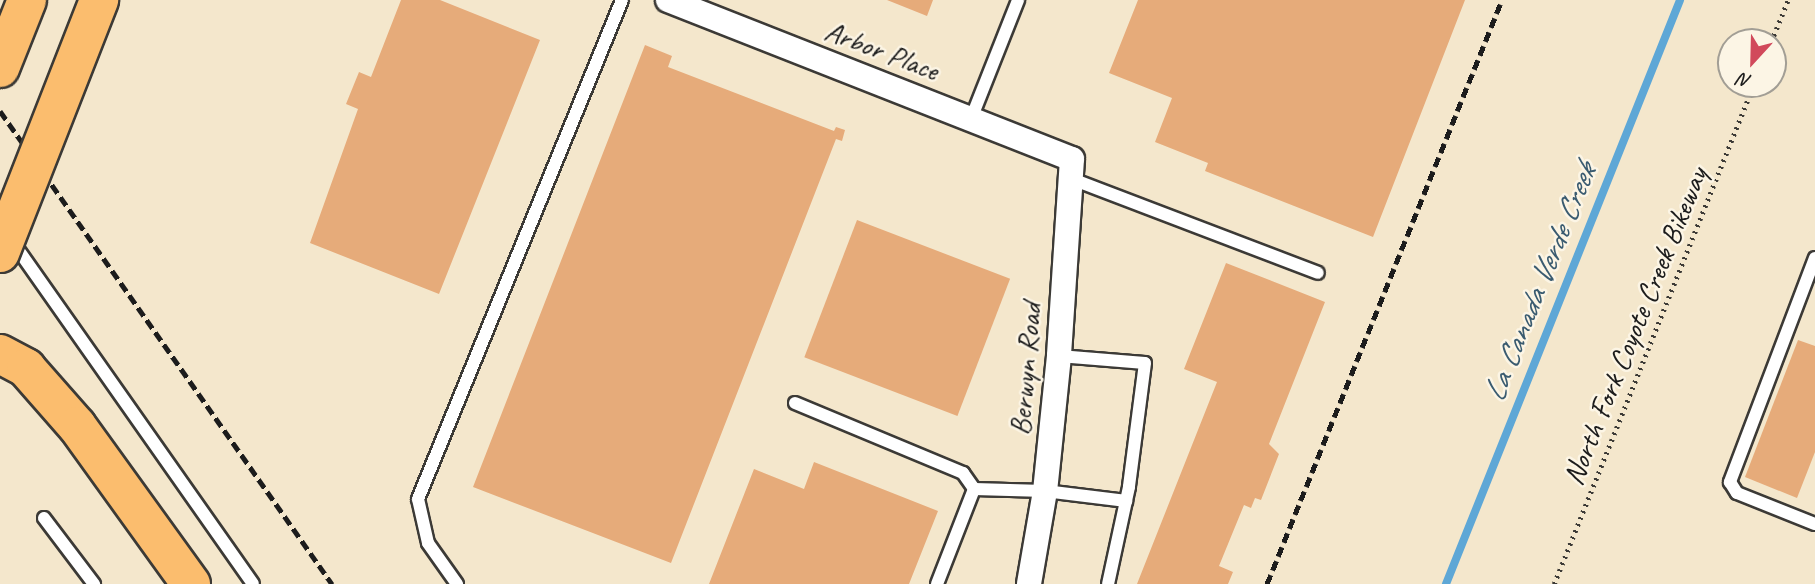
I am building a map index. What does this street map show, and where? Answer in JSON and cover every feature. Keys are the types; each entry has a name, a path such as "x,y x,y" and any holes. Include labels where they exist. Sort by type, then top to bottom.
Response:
{"main road":[{"path":"0,68 27,0"},
{"path":"0,253 99,0"},
{"path":"0,354 26,369 77,426 191,584"}],"street":[{"name":"Arbor Place","path":"668,0 971,119 1072,169"},
{"name":"Berwyn Road","path":"1028,584 1045,491 1059,356 1072,169"}],"lane":[{"path":"457,584 429,543 418,499 622,0"},
{"path":"971,119 1018,0"},
{"path":"1072,169 1318,273"},
{"path":"0,223 253,584"},
{"path":"1815,258 1730,482 1737,493 1815,524"},
{"path":"1059,356 1145,363 1126,501 1108,584"},
{"path":"795,403 963,473 974,489"},
{"path":"974,489 1045,491 1126,501"},
{"path":"937,584 974,489"},
{"path":"44,519 94,584"}],"path":[{"path":"1777,28 1788,0"},
{"name":"North Fork Coyote Creek Bikeway","path":"1554,584 1748,98"}],"building":[{"path":"401,0 440,0 540,40 439,294 310,243 358,109 346,104 359,72 371,77"},
{"path":"887,0 933,0 927,16"},
{"path":"1138,0 1465,0 1373,237 1205,171 1208,163 1155,142 1172,98 1109,73"},
{"path":"645,45 672,56 668,67 834,131 836,127 845,130 842,141 836,139 671,563 473,487"},
{"path":"857,220 1010,279 957,416 804,357"},
{"path":"1226,263 1325,302 1269,444 1279,454 1261,500 1255,498 1251,508 1244,505 1219,566 1233,572 1228,584 1137,584 1217,382 1184,369"},
{"path":"1798,340 1815,346 1815,452 1797,498 1745,477"},
{"path":"814,462 938,511 909,584 709,584 754,469 804,489"}],"waterway":[{"name":"La Canada Verde Creek","path":"1446,584 1680,0"}],"railway":[{"path":"1267,584 1502,0"},
{"path":"0,111 332,584"}]}
